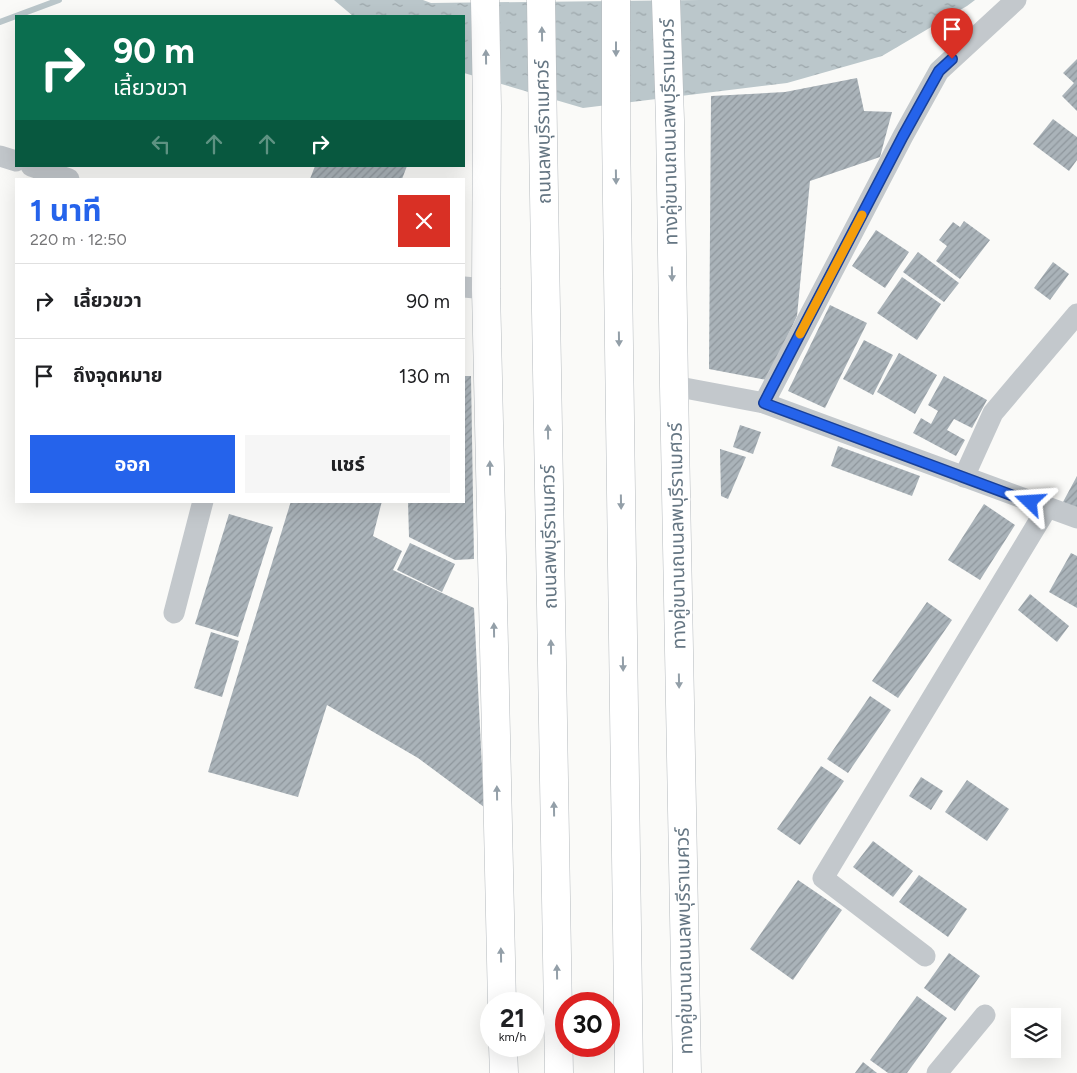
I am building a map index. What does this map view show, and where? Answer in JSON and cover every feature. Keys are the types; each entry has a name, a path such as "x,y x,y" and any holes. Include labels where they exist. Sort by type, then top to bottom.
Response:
{"main road":[{"path":"485,0 487,106 475,288 502,992"},
{"name":"ถนนลพบุรีราเมศวร์","path":"541,0 559,1073"},
{"path":"616,0 616,128 629,1073"},
{"name":"ทางคู่ขนานถนนลพบุรีราเมศวร์","path":"666,0 670,120 687,1073"},
{"path":"503,1057 504,1073"}],"street":[{"path":"764,403 903,136 939,71 1016,0"},
{"path":"0,156 15,161"},
{"path":"34,167 66,178"},
{"path":"964,477 993,413 1077,314"},
{"path":"674,386 764,403 1077,518"},
{"path":"174,613 202,503"},
{"path":"925,956 823,878 1047,508"},
{"path":"937,1073 985,1015"}],"water":[{"path":"334,0 423,0 431,3 699,0 975,0 882,56 787,83 583,108 465,73 465,15 352,15"}],"building":[{"path":"1077,59 1077,111 1062,96 1074,83 1063,73"},
{"path":"857,78 864,111 892,112 880,157 810,181 797,316 767,380 709,369 711,96 785,92"},
{"path":"1053,119 1077,137 1077,160 1069,171 1033,144"},
{"path":"315,167 407,167 402,178 310,178"},
{"path":"964,221 990,240 960,279 936,261 947,246 939,240 953,222 960,227"},
{"path":"876,230 909,252 885,288 852,266"},
{"path":"918,252 959,283 944,302 903,272"},
{"path":"1053,262 1069,274 1050,300 1034,288"},
{"path":"902,277 941,304 917,340 877,313"},
{"path":"830,305 867,323 825,408 788,391"},
{"path":"864,340 893,355 873,395 843,379"},
{"path":"899,353 937,375 915,414 877,392"},
{"path":"465,376 471,376 474,559 455,560 409,537 408,503 465,503"},
{"path":"944,376 987,400 972,428 954,419 947,430 965,440 956,456 913,433 921,418 931,424 938,411 928,405"},
{"path":"740,425 761,432 753,454 733,447"},
{"path":"838,446 920,476 912,496 831,466"},
{"path":"720,449 746,457 728,499 721,496"},
{"path":"1077,476 1077,510 1063,502"},
{"path":"290,503 381,503 373,536 402,551 393,570 474,608 484,807 418,758 327,705 298,797 208,772"},
{"path":"984,504 1015,525 980,580 948,560"},
{"path":"229,514 273,527 238,637 195,624"},
{"path":"410,543 455,564 442,592 397,570"},
{"path":"1071,553 1077,556 1077,608 1049,592"},
{"path":"1030,594 1069,626 1057,642 1018,610"},
{"path":"927,602 952,620 898,698 872,681"},
{"path":"211,632 239,641 222,697 194,688"},
{"path":"870,696 891,710 848,773 827,759"},
{"path":"821,766 844,781 800,845 777,829"},
{"path":"921,777 943,791 931,810 909,796"},
{"path":"967,780 1009,809 987,841 945,812"},
{"path":"873,841 913,871 893,897 853,867"},
{"path":"919,875 967,909 948,937 899,902"},
{"path":"798,880 842,910 793,980 750,949"},
{"path":"949,953 980,976 955,1011 924,988"},
{"path":"917,996 947,1018 907,1073 888,1073 870,1060"},
{"path":"863,1062 877,1073 855,1073"}],"waterway":[{"path":"19,15 59,0"},
{"path":"0,22 15,16"}],"slow traffic":[{"path":"800,334 862,215"}],"route":[{"path":"952,59 939,71 903,136 764,403 1030,502"}]}
